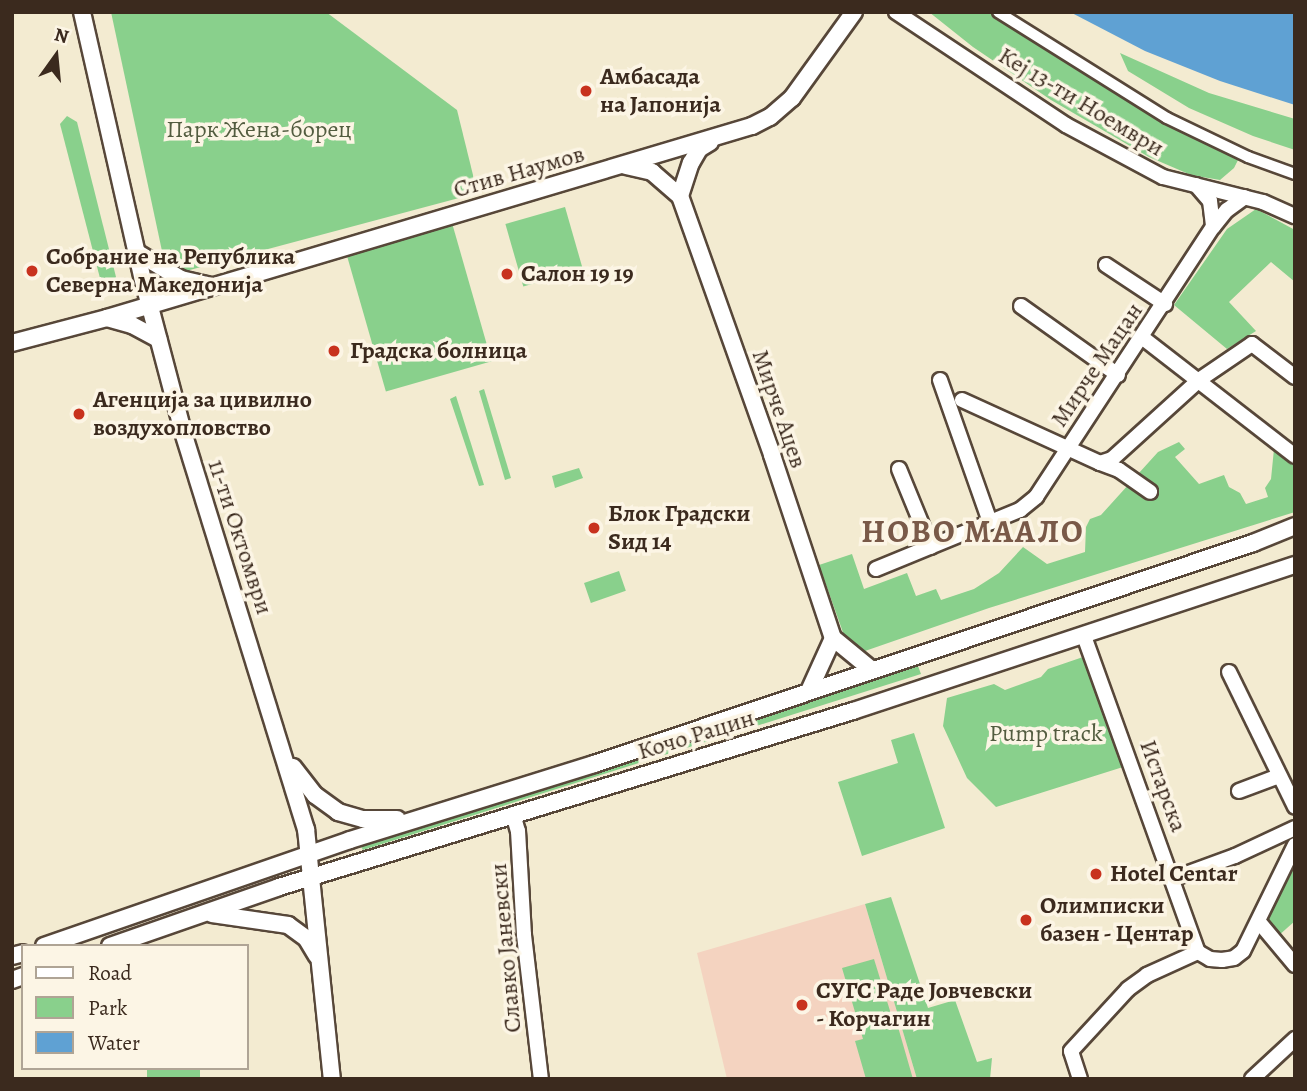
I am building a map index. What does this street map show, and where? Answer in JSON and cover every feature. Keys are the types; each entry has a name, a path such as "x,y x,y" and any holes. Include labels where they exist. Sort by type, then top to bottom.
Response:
{"street":[{"name":"11-ти Октомври","path":"82,12 158,340 192,464 284,752 310,853 332,1079"},
{"name":"Стив Наумов","path":"12,343 107,318 752,126 780,110 855,12"},
{"name":"Кеј 13-ти Ноември","path":"896,12 1066,125 1163,177 1245,197 1295,216"},
{"name":"Кеј 13-ти Ноември","path":"998,12 1167,118 1248,157 1295,174"},
{"path":"680,196 695,154 715,138"},
{"name":"Мирче Ацев","path":"621,166 652,172 680,196 772,455 833,638"},
{"path":"1196,185 1210,201 1213,227"},
{"name":"Мирче Мацан","path":"876,569 1006,515 1036,497 1166,304 1213,227 1227,210 1245,197"},
{"path":"138,253 192,284 214,286"},
{"path":"1106,265 1166,304"},
{"path":"1021,306 1118,375"},
{"path":"107,318 132,325 158,340"},
{"path":"1143,338 1295,456"},
{"path":"1100,463 1112,460 1199,380 1252,344 1295,377"},
{"path":"940,380 990,522"},
{"path":"962,400 1119,470 1150,492"},
{"path":"899,469 931,547"},
{"name":"Кочо Рацин","path":"417,818 594,764 1253,543 1295,526"},
{"name":"Кочо Рацин","path":"116,944 313,877 853,711 1295,565"},
{"name":"Истарска","path":"1084,636 1198,951"},
{"path":"809,691 833,638 872,670"},
{"path":"1229,672 1295,807"},
{"path":"284,752 315,795 338,812 363,819 417,818"},
{"path":"1239,791 1279,776"},
{"name":"Славко Јаневски","path":"513,814 518,831 524,935 541,1079"},
{"path":"50,944 417,818"},
{"path":"1172,879 1235,856 1295,828"},
{"path":"1080,1079 1071,1051 1097,1020 1147,975 1198,951 1210,958 1234,958 1243,951 1295,845"},
{"path":"202,914 255,918 288,925 306,938 321,965"},
{"path":"1259,922 1295,965"},
{"path":"1252,1079 1295,1039"}],"shaded area":[{"name":"СУГС Раде Јовчевски - Корчагин","path":"865,904 917,1079 727,1079 697,953"}],"green space":[{"name":"Парк Жена-борец","path":"111,12 326,12 457,110 473,175 474,194 186,271 169,262 162,251"},
{"path":"929,12 1005,12 1199,133 1241,154 1234,168 1220,180 1191,175 1149,157 1051,100 973,47"},
{"path":"1120,53 1209,93 1295,119 1295,150 1253,136 1189,108 1128,71"},
{"path":"67,116 77,122 116,277 111,284 101,282 60,124"},
{"path":"565,207 583,269 523,287 505,224"},
{"path":"1256,209 1295,230 1295,282 1271,262 1229,302 1256,331 1227,349 1174,305 1227,229"},
{"path":"450,216 492,361 386,391 344,246"},
{"path":"484,389 511,478 505,480 479,391"},
{"path":"456,396 484,485 479,486 450,399"},
{"path":"1179,442 1185,449 1175,457 1199,484 1224,475 1229,487 1240,493 1246,504 1268,497 1265,488 1271,479 1274,449 1295,466 1295,512 989,608 865,651 845,638 819,565 852,554 864,589 907,573 916,596 936,589 941,600 974,589 999,573 1023,547 1047,564 1085,552 1086,527 1090,519 1101,515 1158,452"},
{"path":"579,468 583,478 555,488 552,476"},
{"path":"619,571 626,591 591,603 584,583"},
{"name":"Pump track","path":"1083,657 1123,767 996,807 967,778 943,726 947,698 994,684 1005,690 1041,677 1048,669"},
{"path":"918,666 921,674 363,850 360,845"},
{"path":"914,733 945,828 862,856 838,782 898,763 891,740"},
{"path":"1295,860 1295,921 1278,936 1265,922"},
{"path":"891,897 928,1008 955,1000 977,1062 992,1058 990,1079 917,1079 865,904"},
{"path":"874,959 913,1079 866,1079 855,1041 863,1039 842,968"},
{"path":"147,1070 200,1070 200,1079 147,1079"}],"water":[{"path":"1070,12 1295,12 1295,105 1220,81 1145,51"}],"place":[{"name":"Амбасада на Јапонија","path":"586,91"},
{"name":"Собрание на Република Северна Македонија","path":"32,271"},
{"name":"Салон 19 19","path":"507,274"},
{"name":"Градска болница","path":"334,351"},
{"name":"Агенција за цивилно воздухопловство","path":"79,414"},
{"name":"Блок Градски Sид 14","path":"594,528"},
{"name":"Hotel Centar","path":"1096,874"},
{"name":"Олимписки базен - Центар","path":"1026,920"},
{"name":"СУГС Раде Јовчевски - Корчагин","path":"802,1005"}],"district":[{"name":"НОВО МААЛО","path":"973,531"}]}
